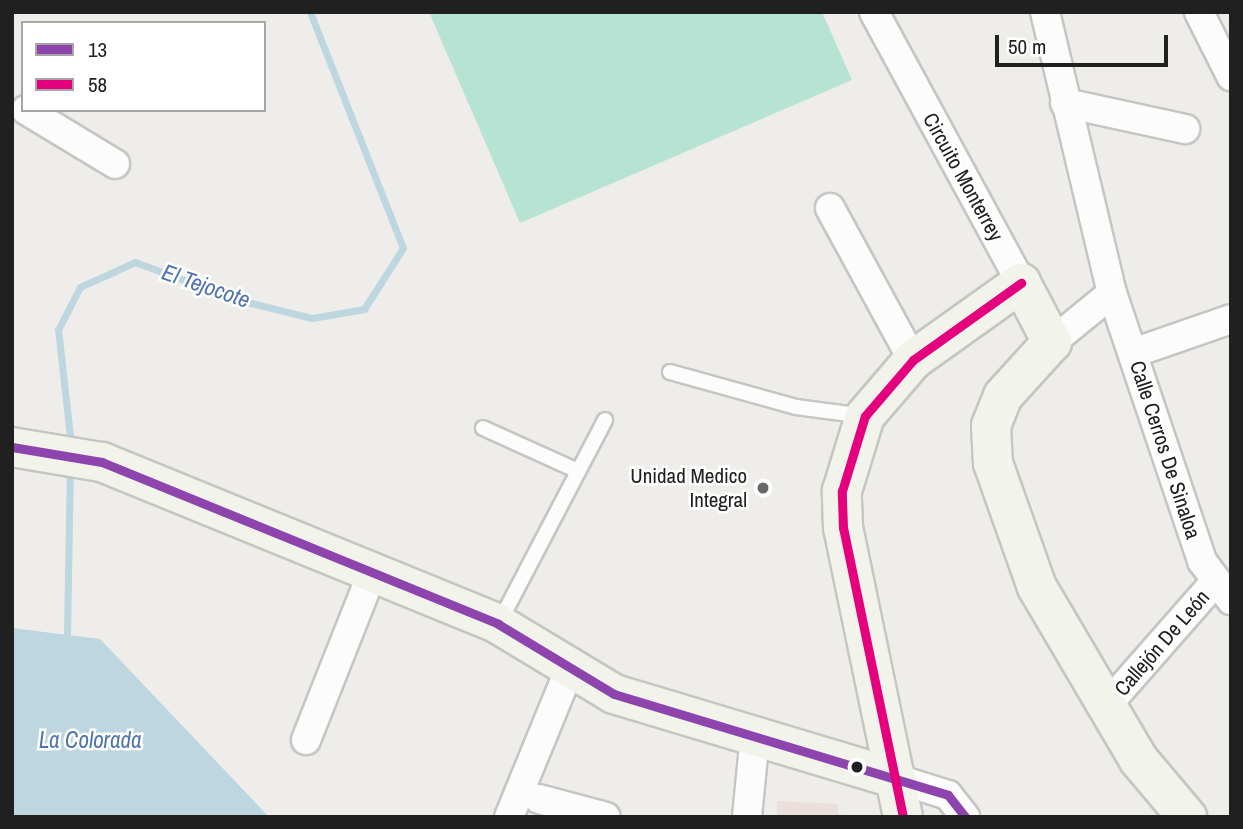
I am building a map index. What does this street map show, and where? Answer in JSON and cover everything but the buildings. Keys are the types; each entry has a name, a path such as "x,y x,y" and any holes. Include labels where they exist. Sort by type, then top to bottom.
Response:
{"street":[{"name":"Circuito Monterrey","path":"874,12 1052,342"},
{"path":"1045,12 1112,293 1052,342 1003,396 991,426 993,463 1037,587 1139,760 1187,817"},
{"path":"1199,12 1231,76"},
{"path":"1065,103 1185,129"},
{"path":"29,112 115,164"},
{"path":"830,208 913,360"},
{"path":"903,817 843,528 842,491 865,416 913,360 1021,283"},
{"name":"Calle Cerros De Sinaloa","path":"1112,293 1202,561 1224,591"},
{"path":"1133,353 1231,319"},
{"path":"12,447 102,462 498,624 614,694 948,795 965,817"},
{"path":"306,740 372,573"},
{"name":"Callejón De León","path":"1107,705 1224,591"},
{"path":"509,817 570,668"},
{"path":"747,817 755,736"},
{"path":"539,799 606,817"}],"lane":[{"path":"670,372 796,407 865,416"},
{"path":"498,624 606,420"},
{"path":"483,428 578,471"}],"shaded area":[{"path":"777,801 838,804 838,814 865,817 777,817"}],"green space":[{"path":"429,12 822,12 852,80 520,223"}],"water":[{"name":"La Colorada","path":"12,628 100,639 269,817 12,817"}],"waterway":[{"name":"El Tejocote","path":"71,445 58,330 80,287 135,262 235,299 312,318 364,309 403,248 310,12"},
{"name":"El Tejocote","path":"67,635 70,468"}],"transit line":[{"name":"58","path":"903,817 843,528 842,491 865,416 913,360 1021,283"},
{"name":"13","path":"12,447 102,462 498,624 614,694 948,795 965,817"}],"place":[{"name":"Unidad Medico Integral","path":"763,488"}]}
